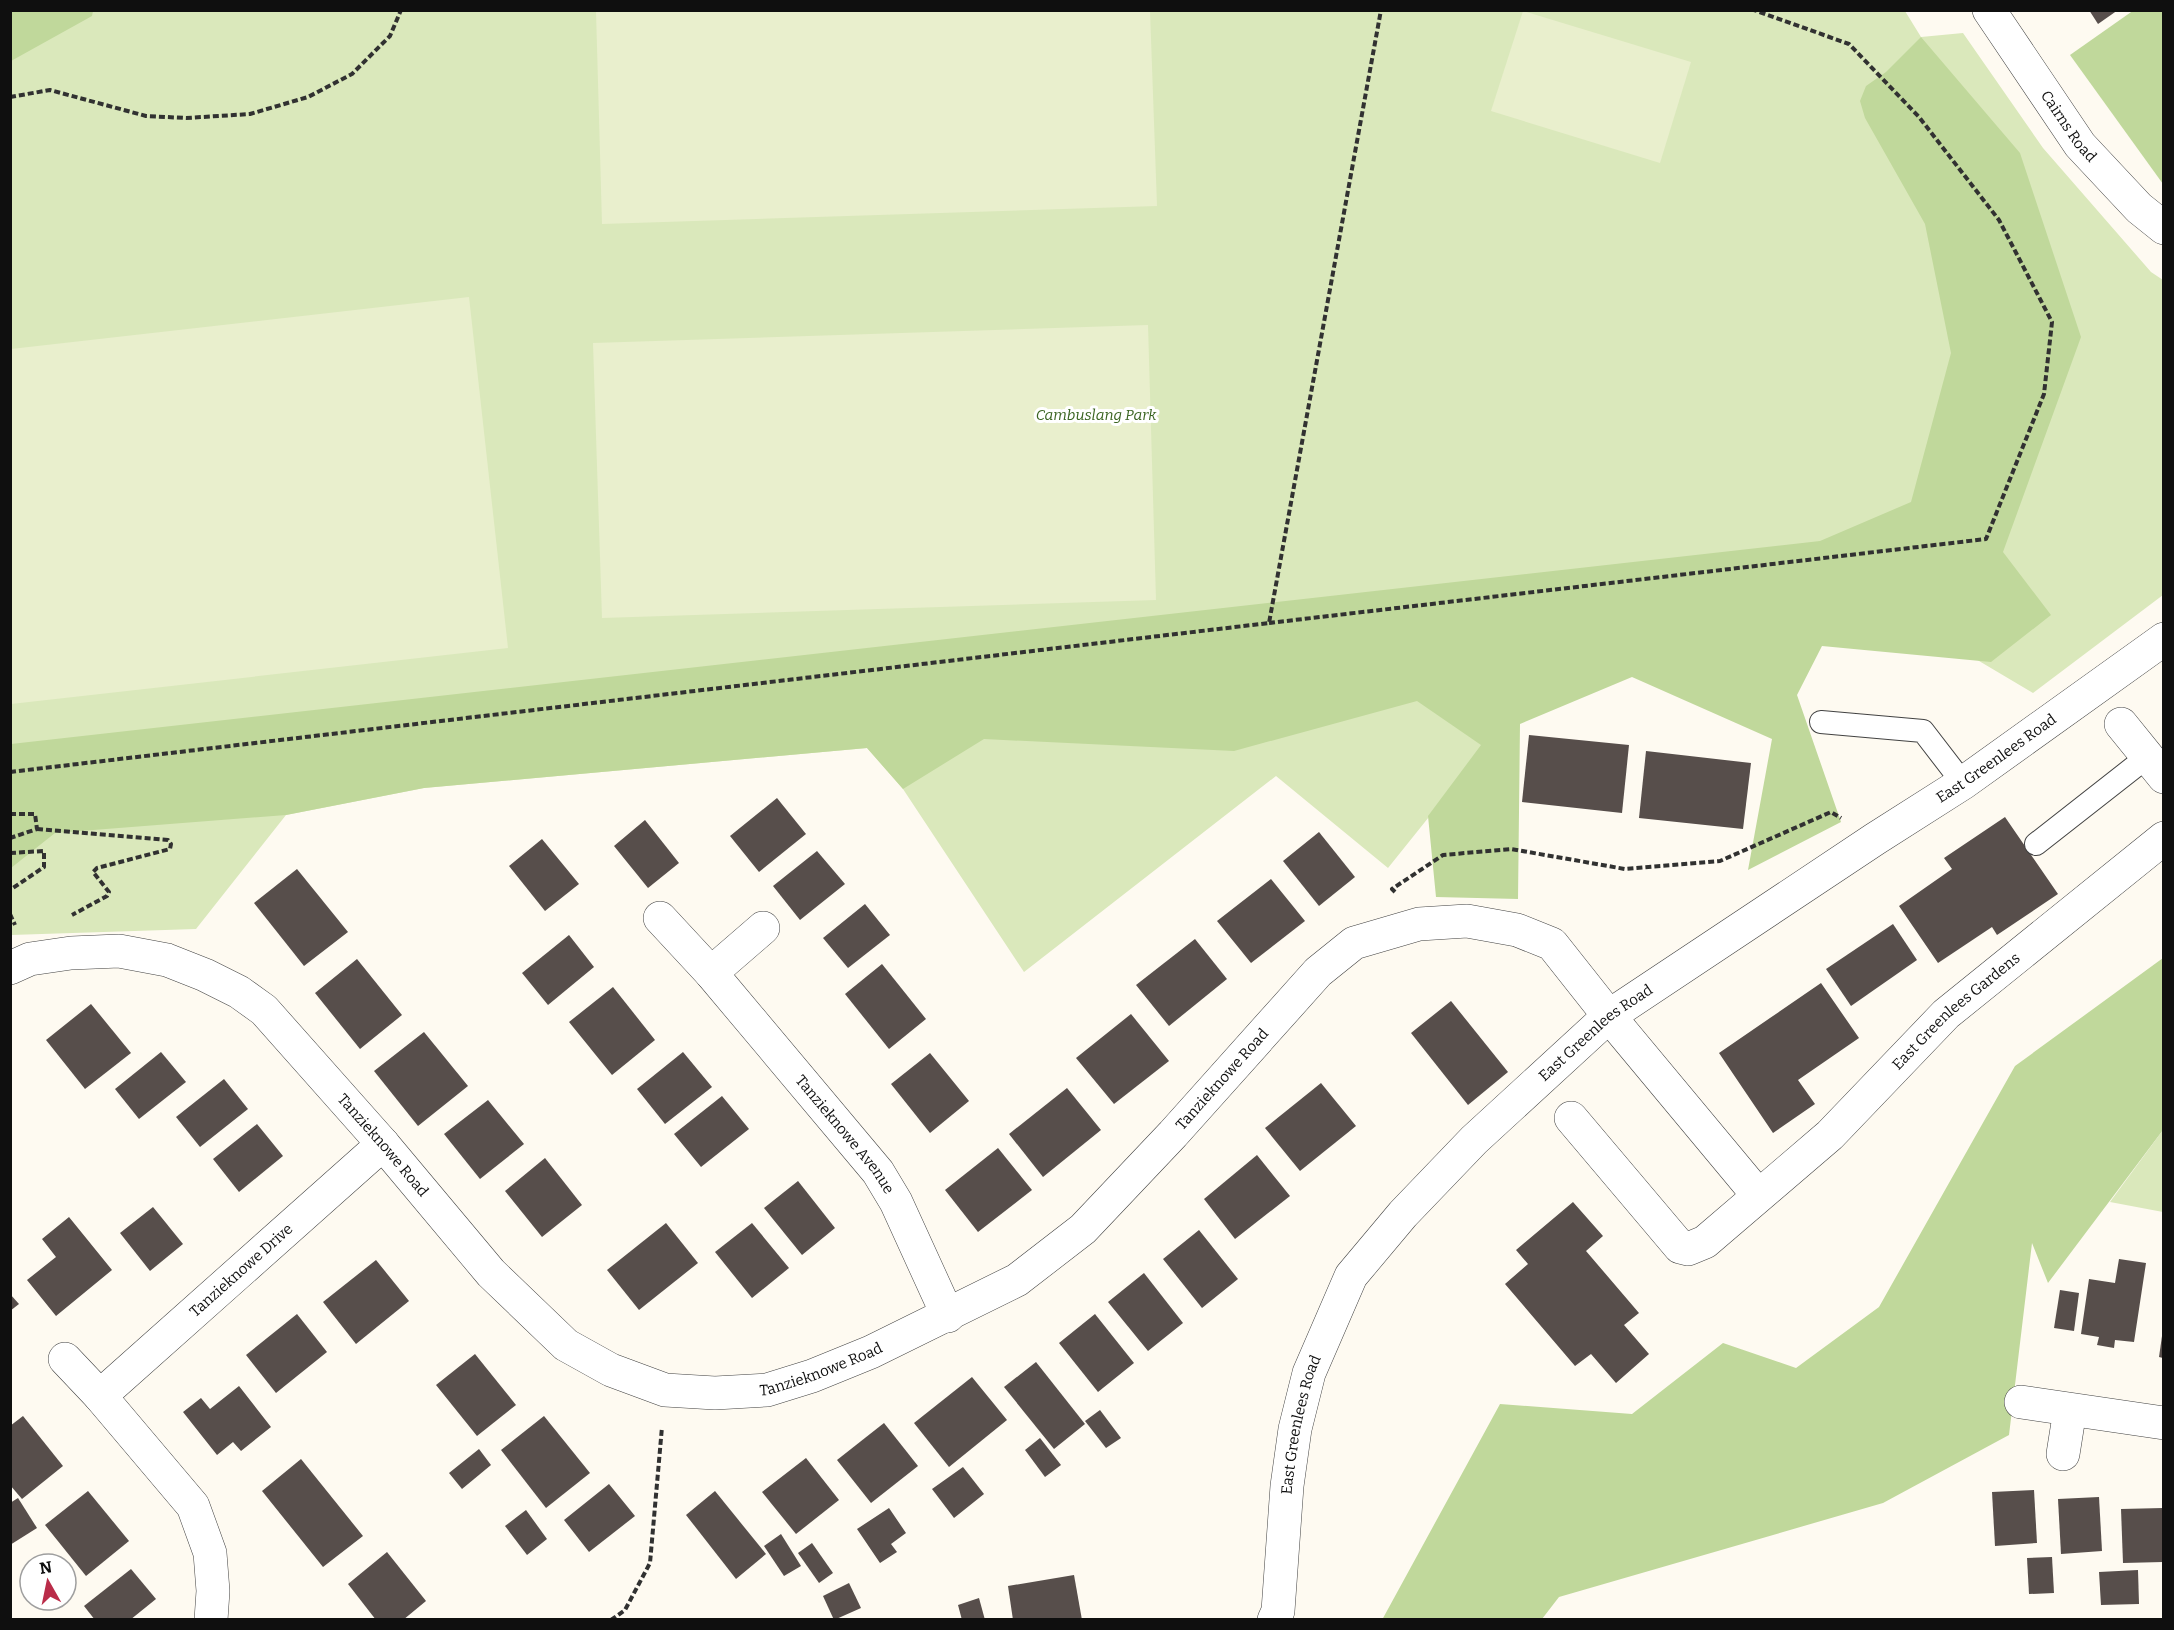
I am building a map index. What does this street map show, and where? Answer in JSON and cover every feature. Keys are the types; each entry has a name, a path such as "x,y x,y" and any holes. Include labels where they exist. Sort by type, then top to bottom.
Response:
{"street":[{"name":"Cairns Road","path":"1989,10 2080,145 2139,208 2163,228"},
{"name":"East Greenlees Road","path":"1278,1617 1287,1486 1295,1429 1308,1372 1351,1276 1402,1214 1474,1140 1609,1016 1963,783 2163,639"},
{"path":"2121,724 2155,767"},
{"name":"East Greenlees Gardens","path":"1571,1118 1680,1247 1688,1249 1705,1242 1830,1135 1946,1014 2163,838"},
{"name":"Tanzieknowe Avenue","path":"660,918 711,973 878,1172 896,1202 948,1316"},
{"name":"Tanzieknowe Road","path":"10,968 30,959 72,952 119,951 167,960 239,992 264,1010 383,1144 491,1273 566,1345 611,1370 665,1390 715,1393 767,1390 812,1376 871,1352 948,1316 1017,1280 1083,1229 1173,1134 1318,972 1354,944 1419,924 1467,921 1517,930 1552,944 1609,1016"},
{"path":"711,973 763,928"},
{"path":"1609,1016 1758,1195"},
{"name":"Tanzieknowe Drive","path":"100,1396 383,1144"},
{"path":"65,1359 100,1396 193,1506 210,1553 213,1592 211,1620"},
{"path":"2021,1402 2163,1423"},
{"path":"2063,1454 2070,1410"}],"lane":[{"path":"1821,722 1923,731 1963,783"},
{"path":"2036,844 2155,767"}],"path":[{"path":"10,97 50,90 147,116 186,118 250,114 308,97 352,74 390,36 401,10"},
{"path":"1269,623 1381,10"},
{"path":"10,772 1986,539 2044,394 2052,322 1999,220 1919,117 1849,44 1754,10"},
{"path":"1392,889 1443,855 1511,849 1625,869 1720,861 1831,812 1875,839"},
{"path":"10,814 35,814 37,829"},
{"path":"10,838 37,829 168,840 171,844 170,849 97,868 93,873 109,892 107,896 71,917 72,952"},
{"path":"10,853 44,851 44,867 10,890"},
{"path":"611,1620 625,1610 650,1563 665,1390"}],"green space":[{"path":"11,10 93,11 92,16 11,61"},
{"path":"2134,10 2163,11 2163,184 2070,55"},
{"name":"Cambuslang Park","path":"10,11 1905,11 1921,37 1963,33 2043,148 2151,272 2163,280 2163,595 2033,693 1915,623 1526,696 1388,868 1276,776 1024,972 903,789 867,748 424,788 286,815 196,929 11,935"},
{"path":"596,11 1150,11 1157,206 602,224"},
{"path":"1523,11 1691,62 1660,163 1491,111"},
{"path":"1921,37 2020,153 2081,337 2003,552 2051,615 1991,662 1822,646 1797,695 1841,822 1748,870 1772,739 1632,677 1520,724 1518,899 1436,897 1428,816 1481,745 1417,701 1234,751 984,739 903,789 867,748 424,788 286,815 55,833 11,868 11,744 1820,541 1911,502 1951,353 1925,224 1865,118 1860,101 1866,86 1886,72"},
{"path":"469,297 508,648 11,704 11,349"},
{"path":"1148,325 1156,600 602,618 593,343"},
{"path":"2163,958 2163,1130 2048,1283 2032,1243 2009,1435 1883,1503 1559,1597 1542,1619 1382,1620 1500,1404 1632,1414 1723,1343 1796,1368 1879,1307 2015,1066"},
{"path":"2163,1130 2163,1212 2110,1202"}],"building":[{"path":"2089,10 2118,10 2098,24"},
{"path":"1529,735 1629,745 1622,813 1522,802"},
{"path":"1646,751 1751,763 1743,829 1639,818"},
{"path":"777,798 806,834 759,872 730,836"},
{"path":"2005,817 2058,894 1997,935 1992,927 1938,963 1899,906 1952,869 1944,858"},
{"path":"645,820 679,863 648,888 614,846"},
{"path":"1319,832 1355,877 1319,906 1283,861"},
{"path":"542,839 579,884 545,911 509,866"},
{"path":"817,851 845,884 800,920 773,886"},
{"path":"297,869 348,932 304,966 254,903"},
{"path":"1271,879 1305,921 1251,963 1217,921"},
{"path":"865,904 890,935 848,968 823,938"},
{"path":"1893,924 1917,960 1851,1006 1826,969"},
{"path":"569,935 594,967 548,1005 522,973"},
{"path":"1195,939 1227,979 1169,1026 1136,985"},
{"path":"357,959 402,1015 360,1049 315,993"},
{"path":"882,964 926,1019 889,1049 845,994"},
{"path":"1821,983 1859,1038 1798,1080 1815,1104 1773,1133 1719,1053"},
{"path":"613,987 655,1040 612,1075 569,1022"},
{"path":"1451,1001 1508,1072 1468,1105 1411,1033"},
{"path":"91,1004 131,1053 85,1089 46,1040"},
{"path":"1131,1014 1169,1061 1114,1104 1076,1058"},
{"path":"424,1032 468,1086 418,1126 374,1071"},
{"path":"161,1052 186,1082 139,1119 115,1089"},
{"path":"683,1052 712,1087 665,1124 637,1089"},
{"path":"930,1053 969,1101 930,1133 891,1084"},
{"path":"224,1079 248,1109 200,1147 176,1117"},
{"path":"1321,1083 1356,1126 1300,1171 1265,1128"},
{"path":"1067,1088 1101,1130 1043,1177 1009,1134"},
{"path":"722,1096 749,1129 701,1167 674,1134"},
{"path":"488,1100 524,1144 480,1179 444,1134"},
{"path":"257,1124 283,1156 239,1192 213,1159"},
{"path":"998,1148 1032,1190 978,1232 945,1190"},
{"path":"1257,1155 1290,1196 1235,1239 1204,1199"},
{"path":"545,1158 582,1205 542,1237 505,1191"},
{"path":"798,1181 835,1228 802,1255 764,1208"},
{"path":"1573,1202 1603,1236 1586,1251 1639,1313 1624,1325 1649,1354 1616,1383 1591,1354 1575,1366 1505,1284 1528,1264 1516,1250"},
{"path":"153,1207 183,1244 150,1271 120,1233"},
{"path":"69,1217 112,1270 56,1316 27,1280 56,1257 42,1239"},
{"path":"666,1223 698,1263 639,1310 607,1270"},
{"path":"752,1223 789,1268 752,1298 715,1252"},
{"path":"1199,1230 1238,1279 1202,1308 1163,1259"},
{"path":"2119,1259 2146,1263 2134,1342 2115,1340 2114,1348 2097,1345 2099,1337 2081,1334 2089,1279 2115,1283"},
{"path":"376,1260 409,1301 356,1344 323,1302"},
{"path":"1144,1273 1183,1323 1148,1351 1108,1302"},
{"path":"2060,1290 2079,1293 2074,1331 2054,1328"},
{"path":"10,1294 19,1304 10,1311"},
{"path":"297,1314 327,1352 276,1393 246,1355"},
{"path":"1095,1314 1134,1363 1098,1392 1059,1343"},
{"path":"2163,1336 2163,1358 2159,1357"},
{"path":"475,1354 516,1405 477,1436 436,1385"},
{"path":"1036,1362 1085,1424 1054,1449 1004,1387"},
{"path":"972,1377 1007,1420 949,1467 914,1423"},
{"path":"239,1386 271,1427 241,1451 233,1442 217,1455 183,1412 201,1398 210,1409"},
{"path":"1100,1410 1121,1438 1106,1448 1085,1421"},
{"path":"23,1416 63,1466 22,1499 10,1485 10,1426"},
{"path":"544,1416 590,1473 546,1508 501,1450"},
{"path":"884,1423 918,1466 871,1503 837,1460"},
{"path":"1040,1438 1061,1465 1045,1477 1025,1450"},
{"path":"479,1449 491,1465 462,1489 449,1473"},
{"path":"806,1458 839,1500 796,1534 762,1492"},
{"path":"301,1459 363,1536 323,1567 262,1491"},
{"path":"963,1467 984,1494 954,1518 932,1489"},
{"path":"609,1484 635,1516 589,1552 564,1520"},
{"path":"2034,1490 2037,1543 1995,1546 1992,1492"},
{"path":"88,1491 129,1541 86,1576 78,1566 78,1552 67,1552 45,1525"},
{"path":"715,1491 766,1554 736,1579 686,1515"},
{"path":"2099,1497 2102,1551 2061,1554 2058,1499"},
{"path":"18,1498 37,1528 10,1545 10,1503"},
{"path":"889,1508 906,1533 891,1544 897,1552 880,1563 857,1529"},
{"path":"2163,1508 2163,1562 2123,1563 2121,1509"},
{"path":"526,1510 547,1539 527,1555 505,1526"},
{"path":"781,1534 801,1566 784,1576 764,1546"},
{"path":"812,1543 833,1573 819,1583 798,1553"},
{"path":"387,1552 426,1601 403,1620 376,1620 348,1584"},
{"path":"2052,1557 2054,1593 2029,1594 2027,1558"},
{"path":"131,1569 156,1599 130,1620 95,1620 84,1606"},
{"path":"2138,1570 2139,1604 2101,1605 2099,1572"},
{"path":"1074,1575 1082,1620 1013,1620 1008,1586"},
{"path":"849,1583 861,1608 834,1620 823,1596"},
{"path":"979,1598 985,1620 962,1620 958,1605"}]}
